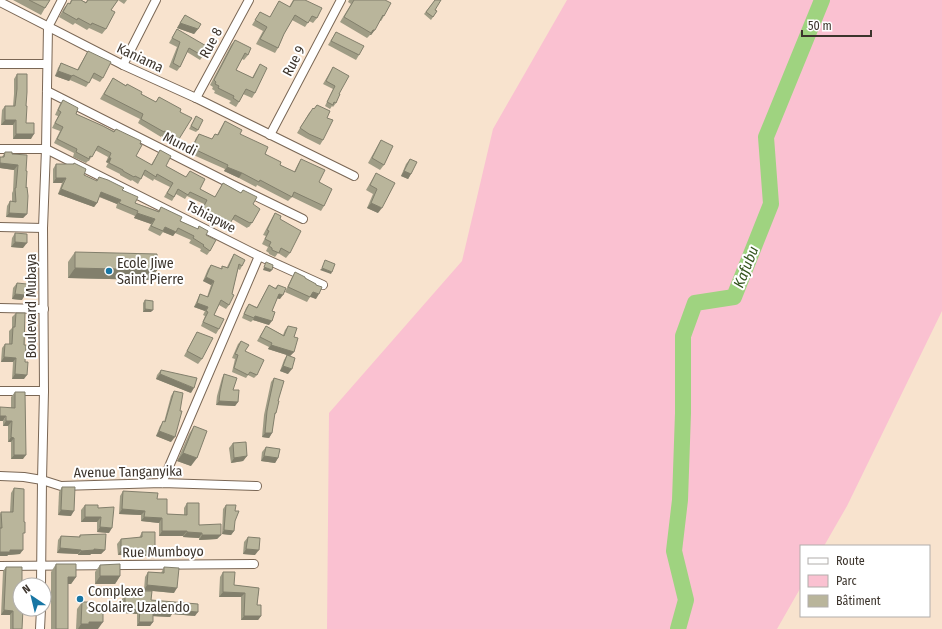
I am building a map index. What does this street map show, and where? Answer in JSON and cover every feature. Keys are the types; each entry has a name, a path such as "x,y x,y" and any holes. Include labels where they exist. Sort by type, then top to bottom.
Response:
{"street":[{"path":"48,27 62,0"},
{"path":"123,65 156,0"},
{"name":"Rue 8","path":"196,98 249,0"},
{"name":"Rue 9","path":"270,135 341,0"},
{"name":"Kaniama","path":"0,2 123,65 196,98 354,176"},
{"name":"Boulevard Mubaya","path":"41,577 44,391 43,228 48,27"},
{"path":"0,64 46,64"},
{"name":"Mundi","path":"47,91 303,219"},
{"path":"0,149 46,149"},
{"name":"Tshiapwe","path":"46,149 259,256 322,285"},
{"path":"0,227 43,228"},
{"path":"162,483 259,256"},
{"path":"0,308 44,309"},
{"path":"0,390 44,391"},
{"name":"Avenue Tanganyika","path":"0,476 24,477 42,480 61,486 162,483 257,486"},
{"name":"Rue Mumboyo","path":"0,566 254,564"},
{"path":"40,629 41,617"}],"green space":[{"path":"567,0 942,0 942,311 847,506 825,545 800,545 800,589 777,629 327,629 329,413 462,261 493,129"}],"building":[{"path":"29,0 50,0 45,8"},
{"path":"72,0 81,0 86,3 88,0 118,0 111,10 115,12 106,29 92,23 91,25 78,18 77,20 63,12 68,3 70,4"},
{"path":"294,0 305,0 322,8 317,18 312,16 308,23 295,15 278,48 260,39 267,27 255,20 260,12 270,17 279,1 290,7"},
{"path":"354,0 385,0 391,3 375,30 371,33 344,17"},
{"path":"435,0 441,0 433,17 426,12"},
{"path":"185,15 201,24 198,29 180,23"},
{"path":"177,29 208,47 203,56 189,48 180,67 173,63 180,42 172,38"},
{"path":"336,32 364,46 359,55 331,41"},
{"path":"235,40 251,48 248,55 245,53 236,70 253,78 260,64 267,68 255,93 246,89 239,102 233,98 234,96 218,88 219,86 215,84 216,82 214,80"},
{"path":"88,51 111,62 103,78 94,73 89,83 73,75 72,76 58,71 61,63 78,70"},
{"path":"333,67 349,76 339,94 336,103 334,102 333,105 327,102 335,86 326,81"},
{"path":"17,74 27,74 26,123 34,123 34,134 16,134 16,120 5,120 5,106 15,106"},
{"path":"113,78 126,86 127,84 142,92 141,94 156,102 159,97 181,109 180,112 192,118 179,139 141,119 143,114 104,94"},
{"path":"63,100 78,108 76,114 114,132 116,129 141,141 140,144 142,145 136,156 152,165 160,150 171,156 166,166 186,177 190,171 205,179 200,189 215,197 223,183 241,193 243,190 257,197 253,204 260,209 252,223 235,215 229,225 215,219 202,210 207,200 190,192 188,195 178,189 174,197 167,193 173,183 157,174 156,177 145,170 141,179 135,176 134,177 109,163 111,153 98,146 92,157 90,156 89,159 76,152 77,149 57,139 63,127 55,123 61,112 58,110"},
{"path":"317,105 330,111 327,118 333,120 323,140 300,128 313,108 314,109"},
{"path":"196,116 203,120 198,130 191,126"},
{"path":"225,121 242,130 240,134 268,147 265,154 281,162 280,165 295,172 301,159 325,170 319,182 332,189 324,206 294,192 292,197 260,180 259,182 227,167 228,165 192,148 199,134 212,139 215,134 218,135"},
{"path":"381,140 393,146 384,165 372,158"},
{"path":"5,152 27,155 27,214 9,213 10,201 16,202 15,188 18,165 0,163 0,157 4,157"},
{"path":"410,159 417,162 411,174 404,171"},
{"path":"74,163 86,169 84,175 97,181 99,177 108,180 124,188 122,190 138,197 135,203 159,212 161,207 182,217 180,221 198,229 199,226 208,231 206,235 216,240 210,251 193,238 194,236 178,228 176,232 165,227 163,231 151,226 155,219 137,213 138,211 119,203 121,200 101,192 97,203 61,189 66,178 56,178 56,164"},
{"path":"376,173 395,183 382,208 371,203 377,189 370,185"},
{"path":"275,213 281,216 280,219 301,231 290,253 281,248 279,253 272,250 269,246 271,242 265,239 269,231 267,230"},
{"path":"15,233 27,234 27,243 15,242"},
{"path":"75,252 157,254 157,270 75,268"},
{"path":"234,254 245,260 242,266 239,264 232,294 234,295 229,305 221,300 214,315 224,319 219,329 203,322 208,312 206,311 208,307 197,303 200,294 208,297 214,281 206,277 211,265 222,269 222,266 228,268"},
{"path":"325,260 335,264 332,272 322,268"},
{"path":"266,262 273,265 272,270 264,267"},
{"path":"295,272 322,287 319,294 313,292 310,297 288,287"},
{"path":"17,283 27,284 25,295 15,294"},
{"path":"269,285 276,289 278,285 286,288 283,295 279,294 272,311 275,312 272,321 255,316 254,318 244,314 249,304 257,308"},
{"path":"145,300 153,301 153,310 145,309"},
{"path":"16,313 25,313 24,345 26,345 25,362 28,362 27,375 15,374 16,358 4,357 5,344 12,344"},
{"path":"266,326 284,336 288,326 297,328 294,337 298,338 294,352 271,345 272,343 260,337"},
{"path":"197,332 213,338 202,359 187,351"},
{"path":"241,341 249,345 245,351 264,360 257,375 250,372 248,375 234,368 238,355 235,354"},
{"path":"287,355 295,358 292,369 283,366"},
{"path":"161,370 197,378 194,388 160,374"},
{"path":"224,374 237,378 233,390 239,390 238,402 219,401"},
{"path":"274,378 284,381 275,413 272,433 265,433 267,411"},
{"path":"174,391 183,393 180,411 182,411 175,437 159,431 163,421 165,422"},
{"path":"15,392 25,392 26,455 14,455 14,438 11,437 12,421 6,421 6,416 0,416 0,407 15,408"},
{"path":"194,426 207,431 197,458 183,453"},
{"path":"246,442 247,456 234,458 233,443"},
{"path":"266,447 280,449 278,458 264,456"},
{"path":"62,487 75,487 74,511 61,510"},
{"path":"14,488 24,489 25,533 23,533 23,550 0,552 0,528 2,528 1,512 13,512"},
{"path":"123,491 158,493 157,499 167,499 167,514 187,515 187,503 199,503 199,525 221,524 221,535 202,535 202,533 187,531 162,531 162,518 144,517 145,511 122,509"},
{"path":"85,505 98,505 98,508 114,507 112,528 100,527 101,517 85,517"},
{"path":"226,505 236,505 235,511 239,511 235,521 234,531 224,530"},
{"path":"142,532 155,532 155,551 121,550 121,539 142,537"},
{"path":"106,534 105,550 94,549 81,551 60,548 61,536 80,537 80,535"},
{"path":"248,537 260,538 259,550 246,549"},
{"path":"56,564 76,564 76,577 68,577 68,629 56,629"},
{"path":"120,564 120,576 100,576 100,565"},
{"path":"6,567 22,567 22,577 12,577 12,611 4,610"},
{"path":"164,567 179,568 177,588 147,585 148,572 164,573"},
{"path":"223,572 235,572 234,585 259,588 257,605 261,605 261,616 244,616 245,593 223,592"},
{"path":"141,591 152,591 151,600 198,604 198,612 173,610 173,613 153,612 153,622 139,622 140,610 125,609 125,595 141,594"},
{"path":"82,602 90,602 90,605 103,605 103,622 89,622 89,624 81,624"},
{"path":"13,617 23,617 22,629 13,629"}],"waterway":[{"name":"Kafubu","path":"678,629 686,600 674,551 680,500 683,413 683,336 695,303 734,297 771,204 766,137 822,0"}],"place":[{"name":"Ecole Jiwe Saint Pierre","path":"109,271"},
{"name":"Complexe Scolaire Uzalendo","path":"80,599"}]}
